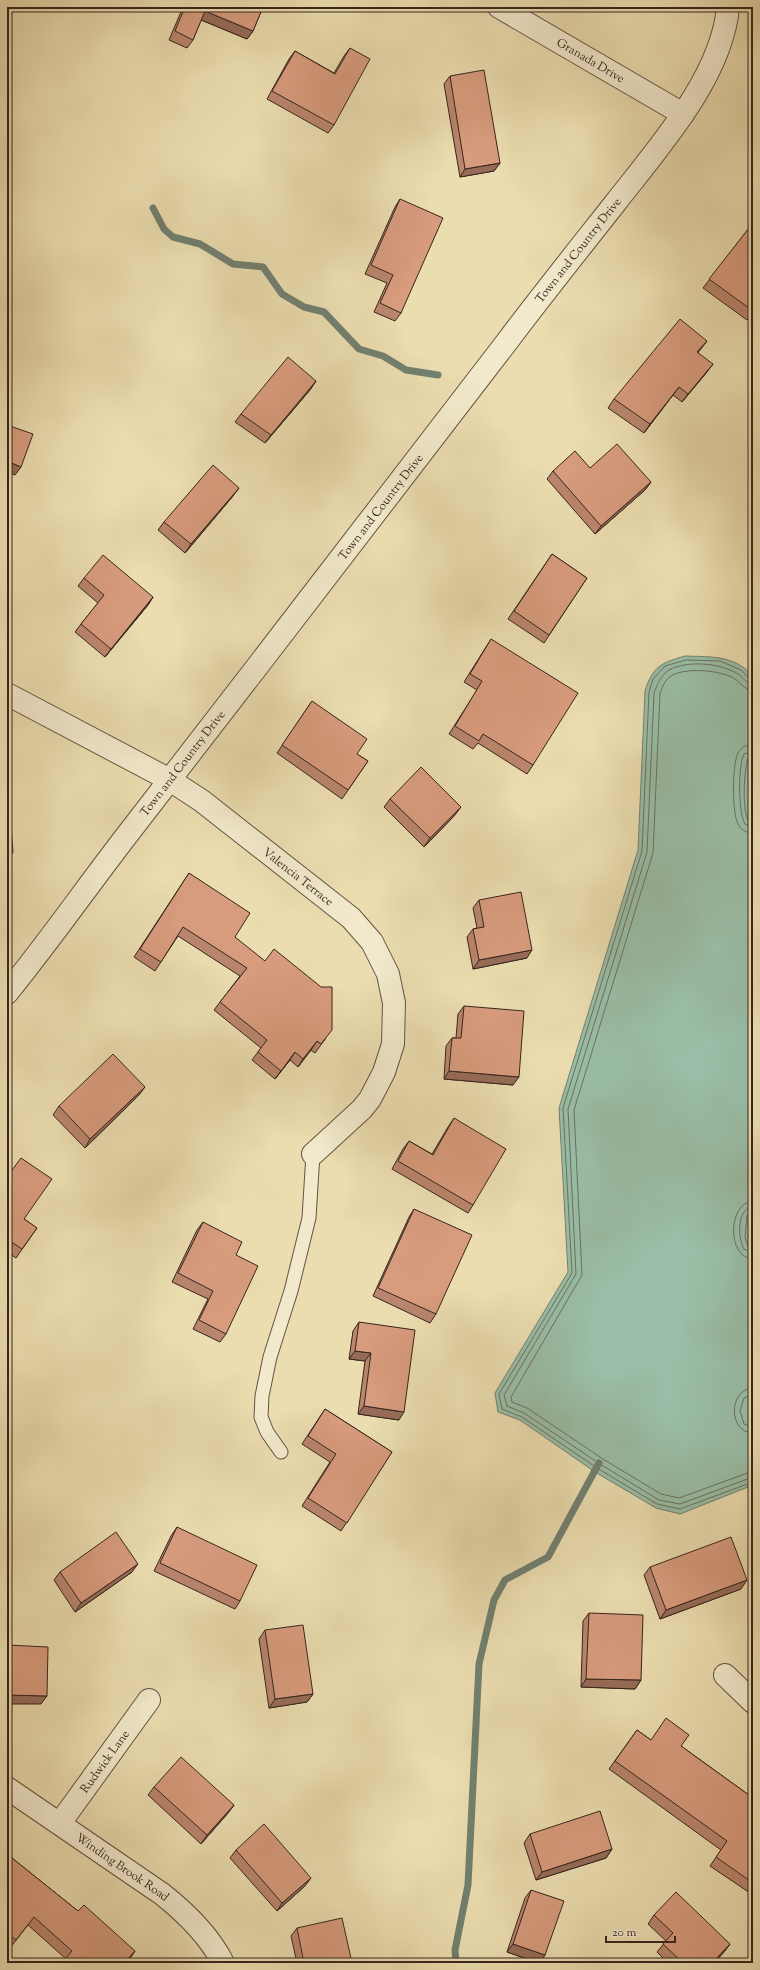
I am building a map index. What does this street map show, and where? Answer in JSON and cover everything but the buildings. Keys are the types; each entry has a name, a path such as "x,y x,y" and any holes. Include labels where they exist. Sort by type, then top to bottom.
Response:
{"street":[{"name":"Granada Drive","path":"499,7 683,114"},
{"name":"Town and Country Drive","path":"7,993 509,339 664,141 695,95 718,51 726,25 728,7"},
{"name":"Valencia Terrace","path":"7,694 170,780 202,800 351,918 372,942 388,974 394,1003 395,1018 393,1044 384,1072 370,1099 362,1109 313,1154"},
{"path":"725,1675 753,1702"},
{"name":"Rudwick Lane","path":"60,1823 149,1700"},
{"name":"Winding Brook Road","path":"7,1788 60,1823 178,1907 206,1936 223,1963"}],"lane":[{"path":"281,1452 267,1432 261,1417 262,1396 270,1357 291,1291 309,1218 313,1154"}],"water":[{"path":"685,656 722,658 738,664 753,676 753,753 749,766 749,813 753,822 753,1203 748,1237 753,1248 753,1398 749,1411 753,1423 753,1485 680,1514 656,1508 595,1472 520,1420 498,1412 495,1393 568,1272 559,1108 638,850 645,691 651,676 659,667 670,661"}],"waterway":[{"path":"153,208 164,229 173,237 200,244 233,264 263,267 282,294 304,307 324,312 359,349 383,356 406,370 438,375"},
{"path":"456,1963 455,1950 468,1885 479,1664 494,1600 505,1580 548,1557 599,1463"}]}
